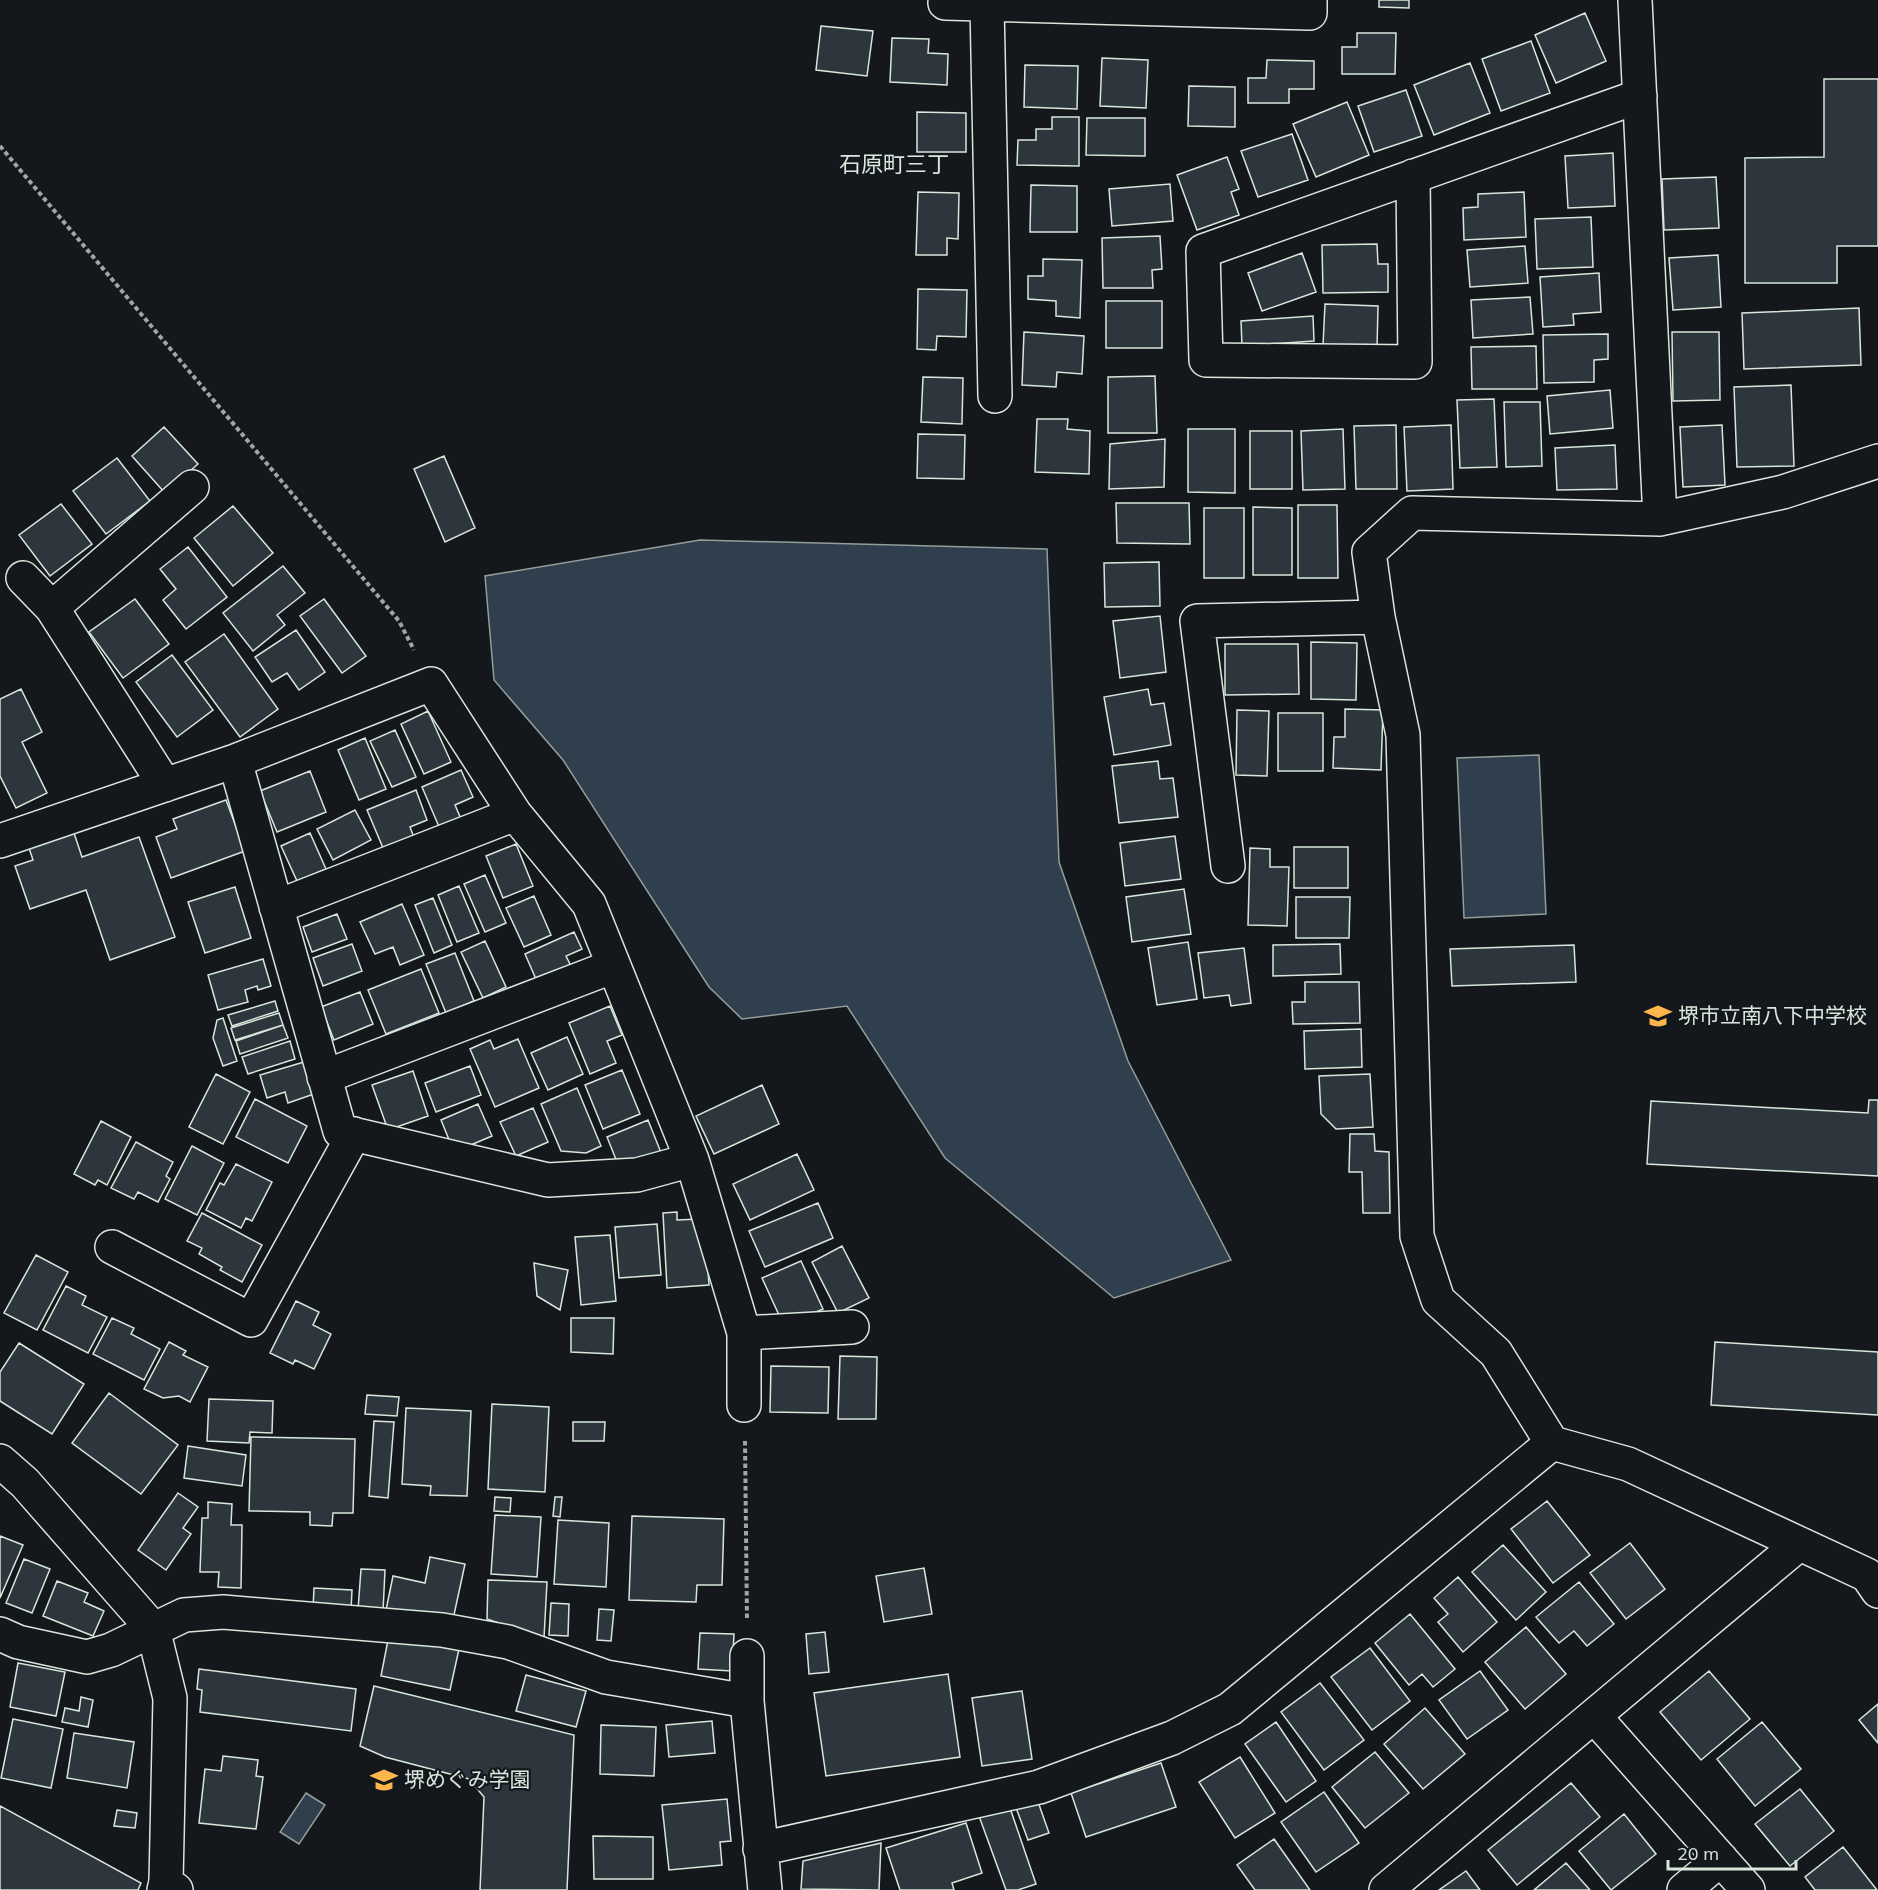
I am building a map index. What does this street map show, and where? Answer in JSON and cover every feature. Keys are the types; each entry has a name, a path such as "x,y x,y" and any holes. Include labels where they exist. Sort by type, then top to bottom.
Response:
{"street":[{"path":"945,3 1156,5 1310,13 1310,0"},
{"path":"1635,0 1660,519"},
{"path":"987,5 995,396"},
{"path":"1413,176 1415,362 1206,360 1203,251 1413,176 1640,96"},
{"path":"1878,461 1784,492 1660,519 1412,513 1369,552 1378,617 1403,735 1416,1236 1438,1300 1496,1353 1552,1443 1629,1464 1867,1575 1878,1591"},
{"path":"52,608 192,487"},
{"path":"23,578 52,608 165,785"},
{"path":"1228,866 1197,621 1378,617"},
{"path":"0,841 235,761 431,684 515,814 589,904 692,1160 744,1333 744,1405"},
{"path":"235,761 339,1131 548,1180 637,1175 692,1160"},
{"path":"276,907 515,814"},
{"path":"324,1077 614,966"},
{"path":"112,1246 251,1320 354,1134"},
{"path":"744,1333 852,1327"},
{"path":"760,1850 1039,1787 1172,1738 1230,1709 1552,1443"},
{"path":"0,1461 25,1484 153,1629 170,1698 169,1887"},
{"path":"1386,1890 1799,1544"},
{"path":"0,1634 18,1641 87,1657 111,1650 184,1615 223,1612 442,1630 508,1642 606,1677 747,1701"},
{"path":"747,1656 747,1701 765,1890"},
{"path":"1594,1716 1748,1890"},
{"path":"1684,1890 1721,1859"}],"path":[{"path":"0,146 399,621 431,684"},
{"path":"744,1405 747,1656"}],"water":[{"path":"700,540 1047,549 1059,862 1128,1061 1231,1260 1114,1298 945,1158 847,1006 742,1019 709,987 563,760 494,680 485,576"},
{"path":"1539,755 1546,914 1464,918 1457,758"},
{"path":"306,1793 325,1805 299,1844 280,1832"}],"building":[{"path":"1379,0 1409,0 1409,8 1379,7"},
{"path":"1585,13 1606,61 1556,83 1535,35"},
{"path":"821,26 873,31 867,76 816,70"},
{"path":"1357,33 1396,33 1395,74 1342,74 1342,47 1357,47"},
{"path":"892,38 929,39 928,53 948,54 947,85 890,82"},
{"path":"1531,41 1550,93 1501,111 1482,59"},
{"path":"1102,58 1148,60 1146,108 1100,106"},
{"path":"1267,60 1314,61 1314,89 1289,89 1289,103 1248,103 1248,78 1266,78"},
{"path":"1470,63 1490,113 1434,135 1414,85"},
{"path":"1025,65 1078,66 1077,109 1024,107"},
{"path":"1824,79 1878,79 1878,246 1837,246 1837,283 1745,283 1745,158 1824,157"},
{"path":"1189,86 1235,87 1235,127 1188,126"},
{"path":"1406,90 1422,136 1374,152 1358,106"},
{"path":"1347,102 1369,155 1316,177 1293,124"},
{"path":"917,112 966,113 966,152 917,152"},
{"path":"1052,117 1079,117 1079,166 1017,165 1018,140 1036,140 1036,129 1052,129"},
{"path":"1087,118 1145,118 1145,156 1086,155"},
{"path":"1292,134 1308,180 1258,197 1241,151"},
{"path":"1613,153 1615,206 1568,208 1565,156"},
{"path":"1227,157 1239,189 1231,192 1239,215 1197,230 1177,175"},
{"path":"1716,177 1719,228 1664,230 1662,179"},
{"path":"1170,184 1173,221 1112,226 1109,189"},
{"path":"1031,185 1077,186 1077,232 1030,232"},
{"path":"918,192 959,193 958,239 947,238 947,255 916,255"},
{"path":"1524,192 1526,237 1464,240 1463,208 1478,207 1478,194"},
{"path":"1591,217 1593,267 1537,269 1535,219"},
{"path":"1160,236 1162,269 1152,270 1153,288 1103,288 1102,238"},
{"path":"1377,244 1378,264 1388,264 1388,292 1323,293 1322,245"},
{"path":"1525,246 1528,283 1470,287 1467,250"},
{"path":"1302,253 1316,292 1262,311 1248,273"},
{"path":"1718,255 1721,307 1673,310 1669,258"},
{"path":"1043,259 1082,260 1080,318 1056,316 1056,301 1028,299 1028,276 1043,276"},
{"path":"1599,273 1601,312 1573,314 1574,325 1543,327 1540,277"},
{"path":"918,289 967,290 966,337 937,336 936,350 917,349"},
{"path":"1530,297 1533,334 1473,338 1471,300"},
{"path":"1106,301 1162,301 1162,348 1106,348"},
{"path":"1325,304 1378,306 1377,348 1323,346"},
{"path":"1859,308 1861,365 1744,369 1742,313"},
{"path":"1313,316 1314,341 1242,346 1241,321"},
{"path":"1024,332 1084,336 1082,374 1057,372 1056,387 1022,385"},
{"path":"1672,332 1719,332 1720,400 1673,401"},
{"path":"1608,334 1608,359 1594,360 1594,382 1544,383 1543,335"},
{"path":"1536,346 1537,389 1472,389 1471,347"},
{"path":"1155,376 1157,433 1108,433 1108,377"},
{"path":"923,377 963,378 962,424 921,422"},
{"path":"1791,385 1794,466 1737,467 1734,387"},
{"path":"1610,390 1613,428 1550,434 1547,396"},
{"path":"1494,399 1497,467 1460,468 1457,400"},
{"path":"1504,402 1540,402 1542,466 1506,467"},
{"path":"1037,419 1068,419 1067,429 1090,431 1089,474 1035,472"},
{"path":"1396,425 1397,489 1356,489 1354,426"},
{"path":"1451,425 1453,489 1407,491 1404,427"},
{"path":"1722,425 1725,485 1683,487 1680,427"},
{"path":"164,427 198,464 165,493 132,456"},
{"path":"1188,429 1235,429 1235,493 1188,492"},
{"path":"1343,429 1345,489 1303,490 1301,431"},
{"path":"1250,431 1292,431 1292,489 1250,489"},
{"path":"918,434 965,435 964,479 917,478"},
{"path":"1165,439 1164,487 1109,489 1110,444"},
{"path":"1615,445 1617,489 1557,490 1555,448"},
{"path":"444,456 475,528 445,542 414,469"},
{"path":"117,458 150,501 106,534 73,491"},
{"path":"1116,503 1189,503 1190,544 1117,543"},
{"path":"61,504 92,544 50,576 19,535"},
{"path":"1298,505 1337,505 1338,578 1298,578"},
{"path":"233,506 273,553 233,586 194,538"},
{"path":"1253,507 1292,508 1292,575 1253,575"},
{"path":"1204,508 1244,508 1244,578 1204,578"},
{"path":"188,547 227,597 186,629 163,600 176,589 160,569"},
{"path":"1159,562 1160,606 1105,607 1104,563"},
{"path":"283,566 305,593 277,615 285,625 253,651 223,613"},
{"path":"135,599 169,644 123,678 89,632"},
{"path":"324,599 366,656 342,673 300,616"},
{"path":"1160,616 1166,672 1120,678 1113,621"},
{"path":"296,630 325,672 299,690 287,673 272,682 255,657"},
{"path":"224,634 278,709 240,737 185,662"},
{"path":"1311,642 1357,643 1356,700 1311,699"},
{"path":"1225,644 1298,644 1299,694 1225,695"},
{"path":"172,655 213,710 177,737 136,682"},
{"path":"21,689 42,732 22,742 47,793 16,808 0,776 0,699"},
{"path":"1148,689 1151,705 1164,703 1171,745 1114,755 1104,697"},
{"path":"1345,709 1383,710 1381,770 1333,768 1334,737 1345,737"},
{"path":"1237,710 1269,711 1267,776 1236,775"},
{"path":"428,711 451,762 424,774 401,724"},
{"path":"1278,713 1323,713 1323,771 1278,771"},
{"path":"395,730 416,777 392,787 370,741"},
{"path":"365,738 386,789 359,800 338,750"},
{"path":"1158,761 1160,779 1173,778 1178,817 1119,823 1112,766"},
{"path":"461,770 473,797 455,805 461,819 440,829 422,787"},
{"path":"310,771 326,812 277,832 260,791"},
{"path":"416,790 427,820 410,827 416,843 386,855 367,810"},
{"path":"226,800 245,851 171,878 156,837 177,829 173,819"},
{"path":"355,810 371,840 333,860 317,829"},
{"path":"74,833 82,857 139,837 175,937 110,960 86,890 30,909 15,866 33,860 29,848"},
{"path":"310,833 326,869 297,881 281,846"},
{"path":"1175,836 1181,879 1125,886 1120,843"},
{"path":"516,844 533,886 503,898 486,856"},
{"path":"1294,847 1348,847 1348,888 1294,888"},
{"path":"1250,848 1270,849 1270,867 1289,867 1287,926 1248,925"},
{"path":"485,875 506,923 485,932 464,884"},
{"path":"459,886 479,933 457,942 438,895"},
{"path":"235,887 251,938 205,953 188,902"},
{"path":"1184,889 1191,934 1132,942 1126,897"},
{"path":"534,896 551,935 524,947 506,908"},
{"path":"1296,897 1350,897 1349,938 1296,938"},
{"path":"433,898 452,945 434,953 415,905"},
{"path":"402,904 424,955 400,965 393,947 375,954 360,922"},
{"path":"337,914 347,939 312,952 303,927"},
{"path":"574,932 582,949 566,956 573,970 539,986 525,954"},
{"path":"485,941 506,987 483,998 461,952"},
{"path":"1188,942 1197,999 1157,1005 1148,948"},
{"path":"352,944 362,971 323,986 313,958"},
{"path":"1340,944 1341,974 1273,976 1273,945"},
{"path":"1574,945 1576,982 1452,986 1450,949"},
{"path":"1244,948 1251,1003 1231,1006 1229,995 1204,998 1198,953"},
{"path":"455,953 474,1001 446,1013 426,964"},
{"path":"263,959 271,986 258,990 257,986 245,990 248,1002 218,1010 208,975"},
{"path":"421,969 439,1013 386,1034 368,990"},
{"path":"1305,982 1359,982 1360,1023 1293,1024 1292,1002 1305,1002"},
{"path":"360,992 373,1024 334,1040 321,1007"},
{"path":"275,1001 278,1011 232,1026 228,1015"},
{"path":"610,1006 622,1035 607,1041 616,1063 590,1074 569,1023"},
{"path":"279,1013 283,1025 235,1040 231,1028"},
{"path":"223,1018 237,1061 223,1066 213,1038 217,1020"},
{"path":"283,1025 288,1038 240,1054 236,1041"},
{"path":"1361,1029 1362,1067 1305,1069 1304,1031"},
{"path":"567,1037 583,1074 548,1090 531,1053"},
{"path":"518,1039 539,1088 495,1107 470,1049 490,1040 494,1049"},
{"path":"290,1041 295,1059 248,1074 242,1057"},
{"path":"304,1062 314,1094 288,1103 285,1092 267,1098 260,1075"},
{"path":"470,1066 481,1095 436,1112 425,1083"},
{"path":"622,1070 640,1114 603,1129 585,1085"},
{"path":"413,1071 428,1116 388,1130 372,1085"},
{"path":"216,1074 250,1092 223,1144 189,1127"},
{"path":"1370,1074 1373,1127 1336,1129 1321,1114 1319,1076"},
{"path":"762,1085 779,1124 714,1154 696,1116"},
{"path":"577,1088 601,1146 586,1153 561,1151 541,1104"},
{"path":"255,1099 307,1126 288,1163 236,1137"},
{"path":"1869,1100 1878,1100 1878,1176 1647,1164 1651,1101 1868,1113"},
{"path":"478,1104 492,1136 454,1152 441,1120"},
{"path":"533,1108 548,1142 516,1156 500,1122"},
{"path":"648,1120 662,1155 621,1172 607,1137"},
{"path":"101,1121 131,1137 107,1185 98,1180 95,1185 74,1174"},
{"path":"1350,1134 1374,1134 1375,1151 1389,1152 1390,1213 1363,1213 1362,1172 1349,1172"},
{"path":"136,1142 173,1162 166,1176 170,1179 158,1202 138,1192 134,1199 111,1188"},
{"path":"192,1146 224,1163 197,1215 165,1199"},
{"path":"797,1154 814,1190 750,1220 733,1184"},
{"path":"236,1164 272,1182 252,1221 246,1218 241,1228 206,1210 220,1183 224,1185"},
{"path":"818,1203 833,1238 765,1267 749,1231"},
{"path":"677,1212 677,1220 699,1219 706,1239 709,1285 667,1288 663,1213"},
{"path":"202,1213 262,1245 242,1282 220,1270 222,1267 199,1254 202,1248 187,1241"},
{"path":"657,1224 661,1275 619,1278 615,1227"},
{"path":"610,1235 616,1301 581,1305 575,1237"},
{"path":"842,1246 869,1298 838,1313 812,1262"},
{"path":"36,1255 68,1272 37,1330 4,1313"},
{"path":"801,1261 823,1309 784,1326 762,1278"},
{"path":"534,1263 568,1270 560,1310 537,1296"},
{"path":"66,1286 86,1296 82,1305 107,1317 88,1353 43,1330"},
{"path":"296,1301 319,1312 313,1325 331,1334 314,1369 295,1360 293,1364 270,1353"},
{"path":"112,1318 134,1328 131,1334 160,1349 144,1380 93,1354"},
{"path":"571,1318 614,1318 613,1354 571,1352"},
{"path":"169,1342 186,1351 183,1355 208,1367 190,1402 179,1396 163,1398 144,1389"},
{"path":"1715,1342 1878,1352 1878,1415 1711,1405"},
{"path":"19,1343 84,1384 52,1434 0,1401 0,1372"},
{"path":"840,1356 877,1357 876,1419 838,1419"},
{"path":"771,1366 829,1367 828,1413 770,1412"},
{"path":"109,1393 178,1445 141,1494 72,1443"},
{"path":"367,1395 399,1397 397,1416 365,1414"},
{"path":"209,1399 273,1401 272,1433 250,1432 249,1443 207,1441"},
{"path":"492,1404 549,1407 545,1492 488,1489"},
{"path":"406,1408 471,1411 467,1496 430,1495 431,1486 402,1484"},
{"path":"374,1421 394,1422 388,1498 369,1496"},
{"path":"573,1422 605,1422 604,1441 573,1441"},
{"path":"251,1437 355,1439 353,1513 333,1513 332,1526 310,1525 310,1512 249,1511"},
{"path":"188,1446 246,1455 242,1486 184,1478"},
{"path":"178,1493 198,1507 183,1528 191,1534 166,1570 138,1550"},
{"path":"495,1497 511,1498 510,1512 494,1511"},
{"path":"555,1497 562,1497 560,1517 553,1516"},
{"path":"1547,1501 1590,1555 1553,1583 1511,1529"},
{"path":"208,1502 232,1504 231,1525 242,1525 241,1588 218,1587 219,1572 200,1572 202,1518 208,1518"},
{"path":"495,1515 541,1517 537,1577 491,1574"},
{"path":"632,1516 724,1519 722,1585 697,1585 696,1602 629,1600"},
{"path":"558,1520 609,1523 606,1587 554,1584"},
{"path":"0,1536 23,1545 0,1598"},
{"path":"1630,1543 1665,1589 1626,1619 1590,1573"},
{"path":"1503,1545 1546,1592 1516,1620 1472,1572"},
{"path":"430,1557 465,1564 452,1624 386,1610 393,1576 425,1583"},
{"path":"24,1559 50,1569 32,1613 6,1603"},
{"path":"924,1568 932,1614 884,1622 876,1576"},
{"path":"361,1569 385,1570 383,1612 358,1610"},
{"path":"1458,1577 1497,1622 1463,1652 1438,1622 1448,1614 1434,1598"},
{"path":"488,1580 547,1582 544,1638 487,1619"},
{"path":"57,1581 88,1593 84,1602 104,1611 93,1636 43,1616"},
{"path":"1579,1582 1614,1624 1587,1646 1574,1631 1559,1643 1536,1617"},
{"path":"314,1588 352,1590 351,1610 313,1609"},
{"path":"551,1603 569,1604 568,1636 549,1635"},
{"path":"599,1609 614,1610 611,1641 597,1640"},
{"path":"1410,1614 1455,1669 1433,1687 1422,1674 1409,1685 1375,1643"},
{"path":"1526,1627 1566,1674 1525,1709 1485,1662"},
{"path":"825,1632 829,1672 809,1674 806,1634"},
{"path":"700,1633 734,1634 732,1671 698,1669"},
{"path":"389,1635 459,1649 450,1690 381,1676"},
{"path":"1370,1648 1410,1701 1372,1730 1331,1677"},
{"path":"18,1663 65,1672 56,1716 10,1707"},
{"path":"199,1669 356,1689 351,1731 200,1712 202,1690 197,1689"},
{"path":"1480,1671 1508,1710 1467,1739 1439,1700"},
{"path":"1709,1671 1750,1719 1701,1760 1660,1712"},
{"path":"948,1674 960,1757 826,1776 814,1693"},
{"path":"526,1675 586,1691 576,1727 516,1711"},
{"path":"1320,1683 1364,1740 1324,1770 1281,1712"},
{"path":"374,1686 574,1735 567,1890 480,1890 484,1797 469,1779 385,1757 360,1746"},
{"path":"1022,1691 1032,1759 982,1766 972,1698"},
{"path":"81,1697 93,1700 88,1727 62,1722 65,1708 79,1711"},
{"path":"1878,1704 1878,1743 1859,1720"},
{"path":"1425,1708 1465,1754 1423,1789 1384,1744"},
{"path":"13,1719 63,1729 51,1788 1,1778"},
{"path":"712,1721 715,1753 669,1757 666,1725"},
{"path":"1276,1722 1316,1781 1286,1802 1245,1744"},
{"path":"1762,1722 1801,1769 1755,1806 1717,1759"},
{"path":"601,1725 656,1727 654,1776 600,1774"},
{"path":"74,1733 134,1742 127,1788 67,1778"},
{"path":"1375,1752 1409,1793 1365,1828 1332,1787"},
{"path":"223,1756 258,1760 256,1776 263,1777 256,1829 199,1823 205,1769 221,1771"},
{"path":"1240,1757 1275,1813 1235,1838 1199,1782"},
{"path":"1161,1763 1176,1807 1086,1837 1071,1793"},
{"path":"1571,1783 1600,1817 1517,1885 1488,1850"},
{"path":"1800,1789 1834,1831 1790,1866 1755,1824"},
{"path":"1324,1792 1359,1843 1316,1872 1281,1822"},
{"path":"1036,1796 1049,1833 1028,1840 1015,1805"},
{"path":"727,1799 731,1841 720,1842 722,1865 669,1870 662,1805"},
{"path":"1009,1805 1036,1884 1018,1890 1006,1890 979,1816"},
{"path":"0,1806 141,1883 138,1890 0,1890"},
{"path":"117,1810 137,1813 135,1828 114,1826"},
{"path":"1624,1814 1656,1854 1611,1890 1579,1851"},
{"path":"966,1823 982,1873 952,1883 954,1890 900,1890 886,1848"},
{"path":"593,1836 653,1837 653,1879 594,1879"},
{"path":"1274,1839 1310,1890 1255,1890 1237,1865"},
{"path":"881,1843 879,1890 801,1889 803,1861"},
{"path":"1843,1847 1877,1890 1815,1890 1805,1877"},
{"path":"1566,1863 1590,1890 1534,1890"},
{"path":"1466,1871 1480,1890 1439,1890"}],"place":[{"name":"堺市立南八下中学校","path":"1658,1016"},
{"name":"堺めぐみ学園","path":"384,1780"}],"district":[{"name":"石原町三丁","path":"894,164"}]}
